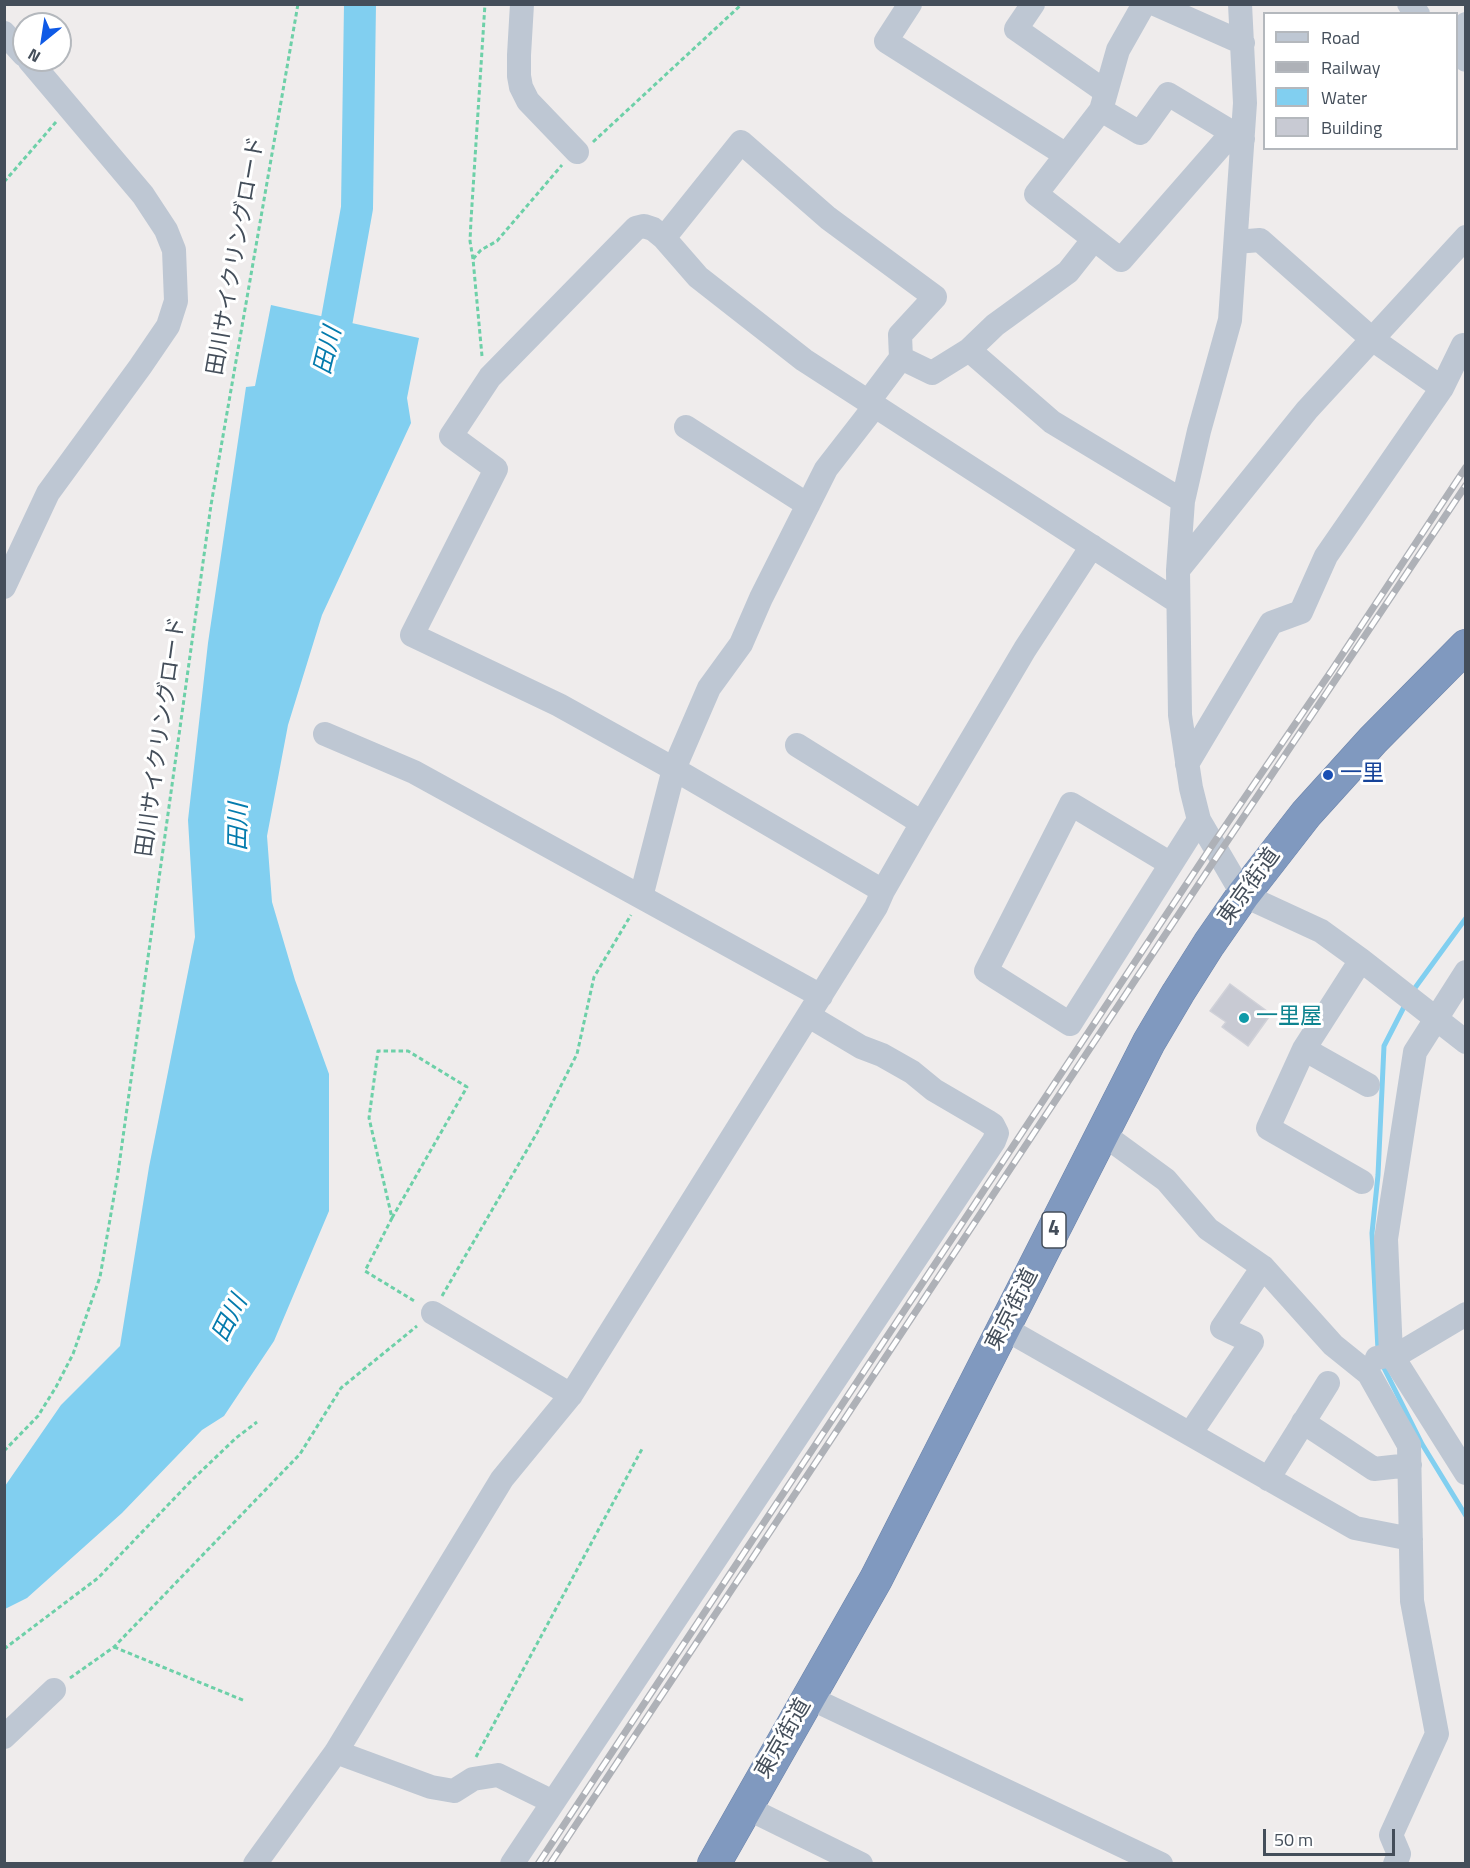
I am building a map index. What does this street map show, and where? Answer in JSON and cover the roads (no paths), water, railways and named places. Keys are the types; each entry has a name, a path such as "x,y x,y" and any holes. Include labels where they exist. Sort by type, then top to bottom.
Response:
{"highway":[{"name":"東京街道","path":"714,1863 886,1560 1149,1042 1209,944 1243,895 1331,785 1466,646"}],"street":[{"path":"522,4 519,55 521,87 528,101 577,152"},
{"path":"910,4 886,40 1066,154"},
{"path":"1033,4 1016,29 1140,133 1168,94 1238,136"},
{"path":"1144,4 1118,50 1104,101 1036,194 1121,260 1238,136"},
{"path":"1155,4 1243,44"},
{"path":"1240,4 1245,102 1238,136 1236,242 1230,320 1183,501 1178,570 1180,715 1191,788 1199,820 1243,895 1321,931 1466,1042"},
{"path":"4,587 48,493 147,358 168,326 176,301 174,250 166,230 143,195 39,72"},
{"path":"641,897 674,769 709,687 741,644 761,598 825,469 872,404 901,358 900,335 935,297 828,218 741,142 664,238"},
{"path":"884,891 559,705 412,636 496,470 451,436 490,377 636,228 644,226 653,229 664,238 698,277 804,360 1178,602"},
{"path":"1178,570 1307,410 1466,237"},
{"path":"901,358 932,372 969,350 995,325 1068,273 1094,239"},
{"path":"1236,242 1260,240 1372,339 1442,388"},
{"path":"1187,764 1271,623 1301,612 1326,556 1442,388 1463,345"},
{"path":"969,350 1052,422 1183,501"},
{"path":"686,427 808,505"},
{"path":"255,1863 336,1752 502,1479 571,1395 876,907 922,823 1025,649 1092,546"},
{"path":"325,734 414,772 641,897 815,1006 861,1047 882,1054 912,1072 934,1090 993,1125 997,1133 994,1141 512,1863"},
{"path":"797,745 922,823"},
{"path":"1171,864 1071,804 986,971 1070,1024 1199,820"},
{"path":"1361,960 1304,1049 1268,1128 1362,1182"},
{"path":"1395,1863 1399,1854 1391,1835 1437,1734 1412,1601 1409,1445 1370,1374 1374,1359 1386,1239 1415,1052 1466,972"},
{"path":"1304,1049 1368,1085"},
{"path":"1103,1134 1166,1180 1208,1229 1263,1267 1333,1345 1374,1359 1466,1473"},
{"path":"1190,1434 1252,1342 1222,1328 1263,1267"},
{"path":"433,1313 571,1395"},
{"path":"1374,1359 1402,1352 1466,1314"},
{"path":"1004,1328 1355,1528 1411,1539"},
{"path":"1268,1479 1328,1383"},
{"path":"1304,1422 1374,1469 1410,1465"},
{"path":"4,1737 54,1690"},
{"path":"808,1697 1161,1863"},
{"path":"336,1752 431,1787 454,1791 473,1779 498,1775 553,1802"},
{"path":"745,1807 861,1863"}],"water":[{"path":"271,305 419,338 407,398 411,423 322,615 288,725 267,836 272,902 295,980 329,1074 329,1211 274,1341 224,1416 202,1430 122,1513 27,1598 5,1609 5,1486 61,1405 120,1346 149,1167 195,937 188,820 208,643 246,387 255,386"}],"waterway":[{"name":"田川","path":"325,362 337,319 357,208 360,4"},
{"path":"1412,992 1466,918"},
{"path":"1378,1350 1372,1233 1378,1175 1384,1046 1406,1003"},
{"path":"1381,1362 1422,1444 1466,1516"}],"railway":[{"path":"538,1864 1213,844 1332,670 1466,467"},
{"path":"550,1864 1218,855 1466,485"}],"place":[{"name":"一里","path":"1328,775"},
{"name":"一里屋","path":"1244,1018"}]}
